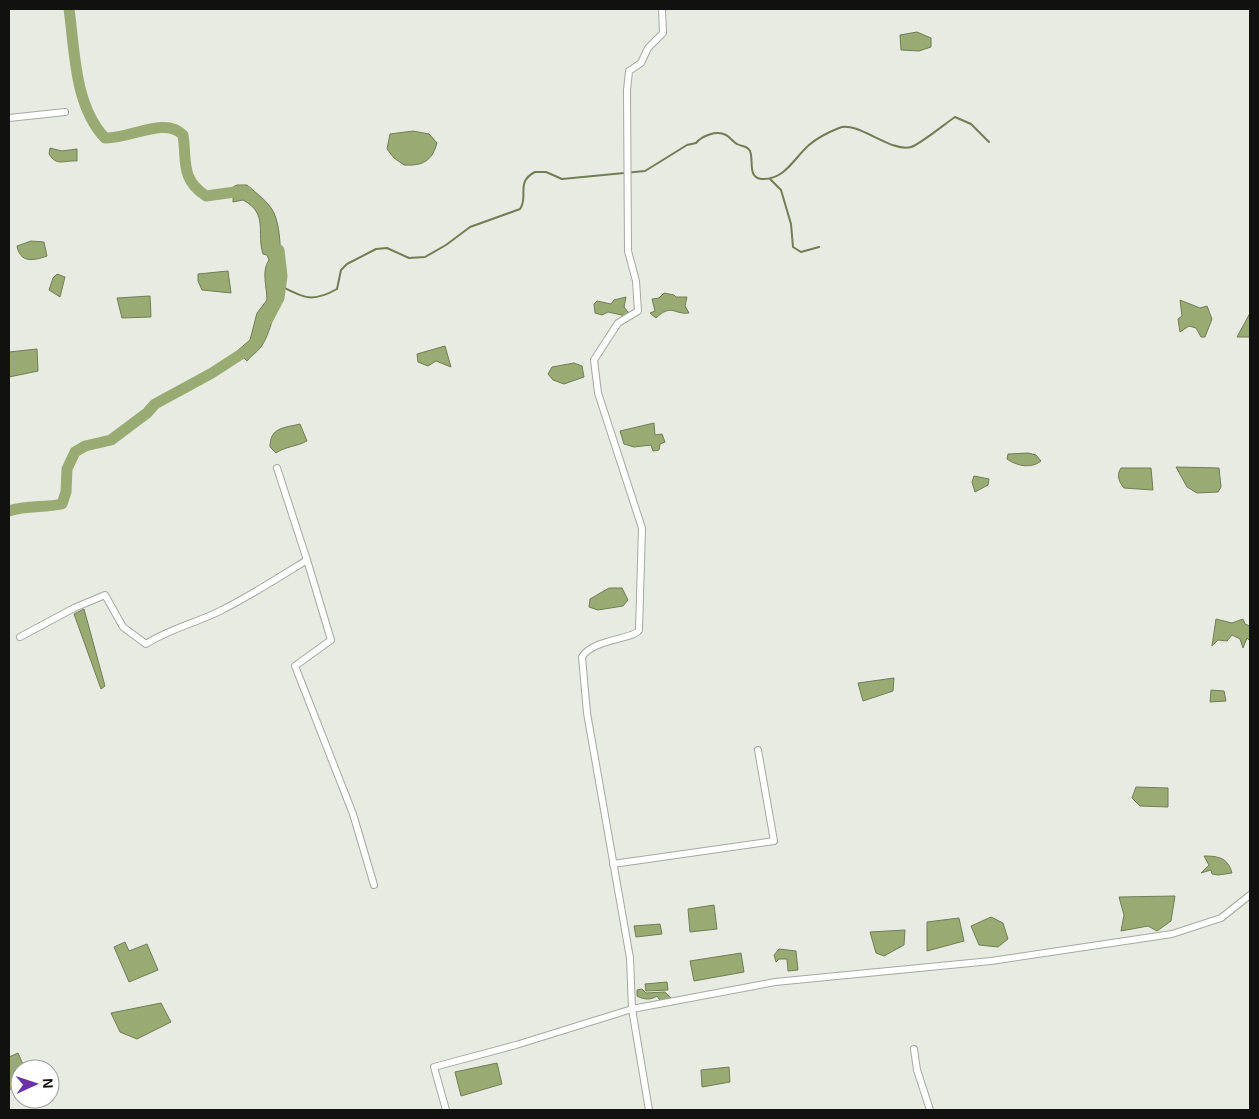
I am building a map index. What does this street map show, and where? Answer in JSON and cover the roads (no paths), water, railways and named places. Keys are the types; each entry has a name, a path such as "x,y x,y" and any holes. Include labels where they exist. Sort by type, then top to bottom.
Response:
{"street":[{"path":"649,1110 632,1009 630,958 587,713 582,657 586,652 610,639 638,634 642,528 598,393 594,360 618,323 638,311 636,281 628,251 627,90 629,71 641,63 648,48 664,33 662,9"},
{"path":"9,118 65,112"},
{"path":"277,468 331,640 295,666 352,814 374,885"},
{"path":"20,637 74,608 105,595 123,627 146,644 158,636 247,598 307,560"},
{"path":"613,864 774,841 758,750"},
{"path":"446,1110 434,1067 516,1045 632,1009 775,982 991,961 1172,934 1221,918 1250,895"},
{"path":"914,1049 917,1070 930,1110"}],"waterway":[{"path":"69,9 75,60 82,94 87,110 105,138 157,128 176,130 183,135 186,169 188,176 198,190 206,196 242,191 248,192"},
{"path":"281,286 302,296 321,296 337,289 341,270 347,264 376,249 387,248 409,258 425,257 446,245 470,227 520,209 525,180 535,172 546,172 562,179 645,171 687,145 696,143 705,136 714,133 726,135 737,144 747,148 750,151 754,175 762,179 777,176 812,143 839,128 855,128 884,142 903,148 915,145 955,117 971,124 989,142"},
{"path":"770,179 781,190 791,224 793,247 801,252 819,247"},
{"path":"268,319 279,298 282,276 279,250"},
{"path":"9,511 62,504 66,492 67,469 75,452 85,446 111,440 147,413 155,404 212,373 252,347"}]}
